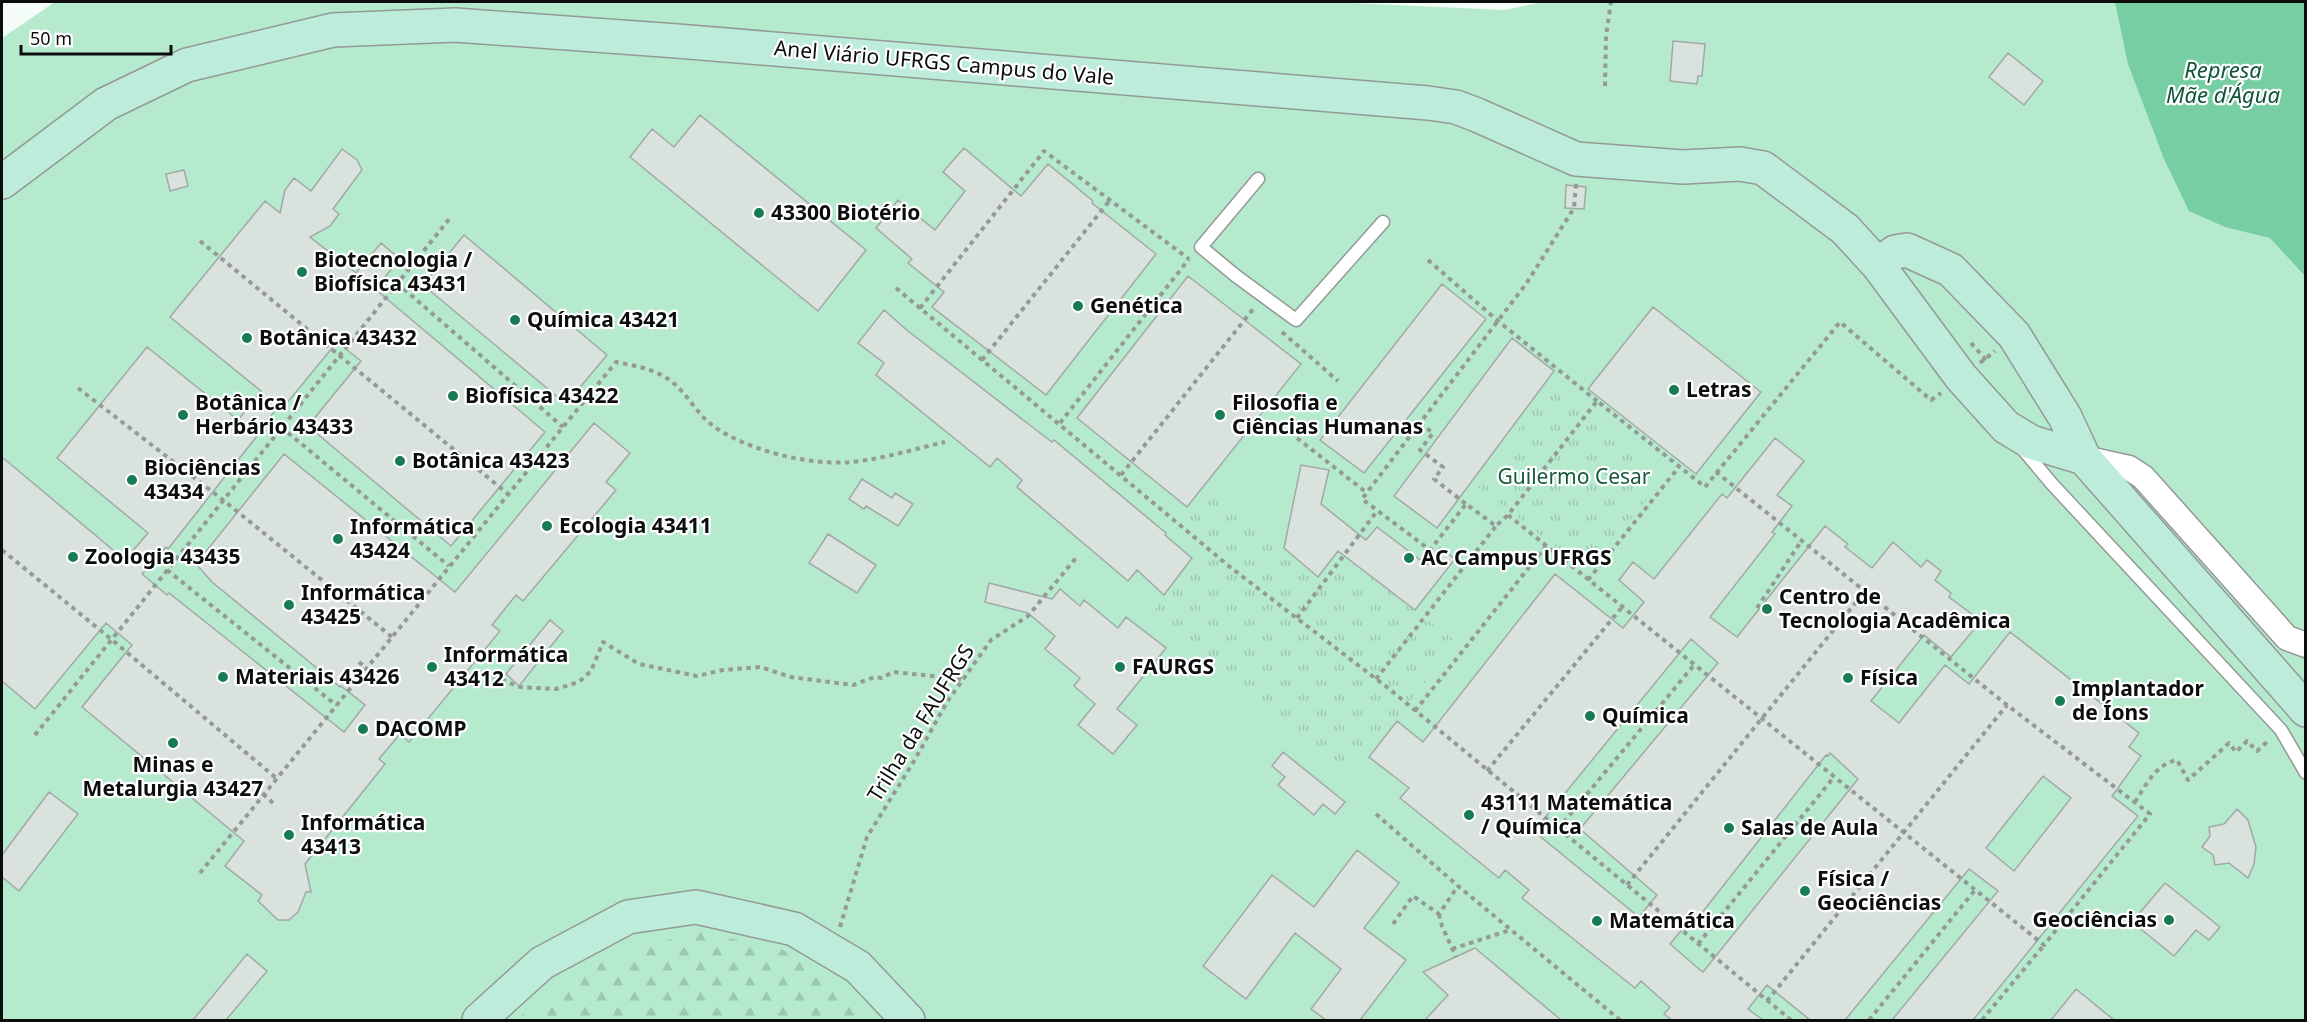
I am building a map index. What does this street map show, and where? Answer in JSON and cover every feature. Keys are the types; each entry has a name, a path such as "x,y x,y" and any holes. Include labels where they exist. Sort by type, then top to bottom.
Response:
{"street":[{"name":"Anel Viário UFRGS Campus do Vale","path":"2,182 106,104 186,65 333,30 455,25 677,41 1456,107 1576,159 1683,167 1740,164 1763,168 1845,229 1878,266 1960,377 2006,427 2031,442 2084,458"},
{"path":"1878,266 1894,252 1907,250 1951,270 2014,335 2065,417 2084,458 2293,720"},
{"path":"2084,458 2129,468 2143,477 2287,638 2306,645"},
{"path":"479,1020 542,963 628,916 696,907 794,929 858,967 908,1020"}],"lane":[{"path":"1258,179 1201,247 1296,320 1383,222"},
{"path":"2006,427 2052,484 2293,720 2306,773"}],"path":[{"path":"1605,86 1606,36 1611,2"},
{"path":"920,308 1044,151 1198,266"},
{"path":"1466,504 1430,550 1362,499 1526,284 1574,208 1577,175"},
{"path":"982,360 1110,200"},
{"path":"35,735 450,218"},
{"path":"200,241 508,494"},
{"path":"1060,423 1189,259"},
{"path":"1428,260 1498,321 1705,487 1790,386 1840,322 1894,368"},
{"path":"398,283 563,427"},
{"path":"896,288 1230,567 1376,679 1791,1020"},
{"path":"1121,474 1255,308 1245,301"},
{"path":"1280,330 1338,381"},
{"path":"200,873 616,362 650,369 672,382 711,424 735,440 766,451 802,459 850,462 945,442"},
{"path":"78,388 223,500 392,637"},
{"path":"1376,679 1496,526 1508,516 1597,401"},
{"path":"1420,423 1433,433 1420,450 1443,467 1434,479 1496,526"},
{"path":"281,428 449,566"},
{"path":"1297,438 1367,493"},
{"path":"1588,580 1679,467"},
{"path":"1716,472 2007,705 2150,814 1982,1020"},
{"path":"1297,618 1377,511"},
{"path":"1508,516 2044,945"},
{"path":"1757,608 1802,540"},
{"path":"1415,711 1546,546"},
{"path":"2,550 276,778"},
{"name":"Trilha da FAUFRGS","path":"838,933 867,837 962,680 991,640 1028,616 1076,558"},
{"path":"167,570 336,705"},
{"path":"1627,885 1763,720 1865,591"},
{"path":"411,600 417,605"},
{"path":"1488,771 1622,607"},
{"path":"484,673 520,687 556,689 579,682 591,671 603,642 639,664 697,676 723,670 761,667 790,677 853,685 875,677 882,678 893,672 962,680"},
{"path":"359,662 366,668"},
{"path":"1558,829 1694,665"},
{"path":"1767,1001 2007,705"},
{"path":"2134,802 2157,769 2172,761 2177,760 2188,780 2229,743 2236,752 2247,741 2257,751 2293,720"},
{"path":"1698,944 1834,777"},
{"path":"263,794 273,803"},
{"path":"1377,814 1458,886 1620,1020"},
{"path":"1439,914 1458,886"},
{"path":"1869,1020 1975,890"},
{"path":"1394,924 1413,896 1439,914 1456,957"},
{"path":"1452,949 1510,930"}],"green space":[{"path":"55,2 1330,2 1504,10 1544,2 2305,2 2305,1020 2,1020 2,38"},
{"name":"Guilermo Cesar","path":"1555,380 1672,469 1587,572 1476,485"},
{"path":"1209,485 1318,580 1339,553 1458,643 1343,784 1148,619 1205,542 1180,519"},
{"path":"694,931 782,949 879,1020 515,1020 585,969"}],"water":[{"name":"Represa Mãe d'Água","path":"2115,2 2305,2 2305,276 2270,238 2225,227 2189,211 2164,159 2128,64"}],"building":[{"path":"1673,41 1705,44 1702,76 1698,76 1697,84 1670,81"},
{"path":"2008,53 2043,81 2024,105 1989,77"},
{"name":"43300 Biotério","path":"700,115 866,250 818,311 630,157 652,129 674,147"},
{"path":"964,148 1021,196 1048,164 1156,254 1046,395 932,307 944,292 908,263 912,259 876,228 898,200 935,230 965,191 943,172"},
{"path":"342,149 357,160 362,170 333,209 339,214 330,226 310,237 356,273 381,243 400,259 375,289 545,432 451,546 308,426 361,361 337,342 282,409 279,406 255,434 257,436 168,549 166,547 142,574 344,732 365,705 212,582 196,564 284,454 455,592 594,423 630,453 606,482 616,490 523,601 516,595 492,625 500,631 409,742 400,734 379,759 385,764 305,864 311,892 306,892 298,912 289,920 278,920 258,901 262,895 225,866 244,841 82,707 132,645 106,623 35,709 2,681 2,457 125,560 148,533 57,458 147,347 238,420 261,391 170,317 265,201 280,213 285,190 294,178 311,191"},
{"path":"184,170 188,186 170,191 166,174"},
{"path":"1566,185 1586,187 1584,209 1565,208"},
{"name":"Química 43421","path":"464,235 607,355 566,404 423,285"},
{"path":"1188,276 1301,364 1187,507 1077,418"},
{"path":"1442,284 1486,319 1364,473 1320,440"},
{"name":"Letras","path":"1653,307 1761,392 1696,474 1588,389"},
{"path":"884,310 1027,423 1052,442 1054,440 1166,533 1165,535 1192,558 1164,595 1137,570 1128,581 1017,487 1022,480 997,458 990,467 876,375 884,363 858,343"},
{"path":"1512,338 1554,371 1437,528 1394,496"},
{"path":"1775,438 1804,461 1777,495 1792,506 1772,532 1775,534 1710,617 1737,637 1825,526 1848,544 1845,547 1872,568 1893,542 1921,567 1927,560 1941,571 1935,580 1951,593 1949,597 1981,621 1951,657 1924,635 1871,701 1899,723 1945,665 1969,684 2010,632 2139,733 2129,747 2141,756 2112,796 2138,816 1973,1020 1892,1020 1998,891 1969,869 1845,1020 1810,1020 1767,985 1748,1009 1763,1020 1672,1020 1664,1014 1670,1007 1641,981 1635,988 1522,898 1529,890 1505,870 1499,878 1400,798 1409,788 1369,757 1397,721 1423,742 1555,574 1623,628 1644,602 1619,580 1633,562 1654,579 1722,494 1727,498","holes":["1691,639 1718,663 1580,829 1657,895 1639,917 1535,830","1830,753 1858,779 1703,972 1670,944 1690,920 1694,923 1826,755","2043,776 2071,798 2014,871 1986,848"]},
{"path":"1301,465 1329,470 1321,504 1366,540 1377,527 1427,565 1440,548 1455,559 1415,610 1338,551 1318,577 1284,548"},
{"path":"862,479 892,498 895,493 913,504 898,526 866,506 864,509 849,499"},
{"path":"828,534 876,565 857,593 809,563"},
{"path":"989,583 1052,599 1060,589 1080,606 1084,600 1118,628 1126,617 1166,648 1117,709 1137,725 1113,754 1078,725 1095,704 1074,686 1080,678 1045,649 1055,636 1028,613 985,602"},
{"path":"550,620 563,631 519,686 506,674"},
{"path":"1283,752 1345,802 1335,814 1323,804 1314,815 1278,785 1285,777 1272,766"},
{"path":"49,792 78,814 19,891 2,877 2,855"},
{"path":"2237,809 2248,820 2256,847 2254,864 2248,878 2229,863 2215,865 2213,855 2202,847 2210,836 2209,827 2224,824"},
{"path":"1357,850 1399,883 1364,928 1406,960 1360,1020 1326,1020 1311,1009 1341,969 1295,933 1246,999 1203,966 1272,875 1314,907"},
{"name":"Geociências","path":"2165,883 2220,927 2209,940 2196,930 2174,956 2132,922"},
{"path":"1475,948 1561,1020 1425,1020 1448,995 1423,972"},
{"path":"247,954 267,971 226,1020 193,1020"},
{"name":"Geociências","path":"2076,989 2114,1020 2051,1020"}],"place":[{"name":"43300 Biotério","path":"759,213"},
{"name":"Biotecnologia / Biofísica 43431","path":"302,272"},
{"name":"Genética","path":"1078,306"},
{"name":"Química 43421","path":"515,320"},
{"name":"Botânica 43432","path":"247,338"},
{"name":"Letras","path":"1674,390"},
{"name":"Biofísica 43422","path":"453,396"},
{"name":"Botânica / Herbário 43433","path":"183,415"},
{"name":"Filosofia e Ciências Humanas","path":"1220,415"},
{"name":"Botânica 43423","path":"400,461"},
{"name":"Biociências 43434","path":"132,480"},
{"name":"Ecologia 43411","path":"547,526"},
{"name":"Informática 43424","path":"338,539"},
{"name":"Zoologia 43435","path":"73,557"},
{"name":"AC Campus UFRGS","path":"1409,558"},
{"name":"Informática 43425","path":"289,605"},
{"name":"Centro de Tecnologia Acadêmica","path":"1767,609"},
{"name":"Informática 43412","path":"432,667"},
{"name":"FAURGS","path":"1120,667"},
{"name":"Materiais 43426","path":"223,677"},
{"name":"Física","path":"1848,678"},
{"name":"Implantador de Íons","path":"2060,701"},
{"name":"Química","path":"1590,716"},
{"name":"DACOMP","path":"363,729"},
{"name":"Minas e Metalurgia 43427","path":"173,743"},
{"name":"43111 Matemática / Química","path":"1469,815"},
{"name":"Salas de Aula","path":"1729,828"},
{"name":"Informática 43413","path":"289,835"},
{"name":"Física / Geociências","path":"1805,891"},
{"name":"Geociências","path":"2169,920"},
{"name":"Matemática","path":"1597,921"}]}
